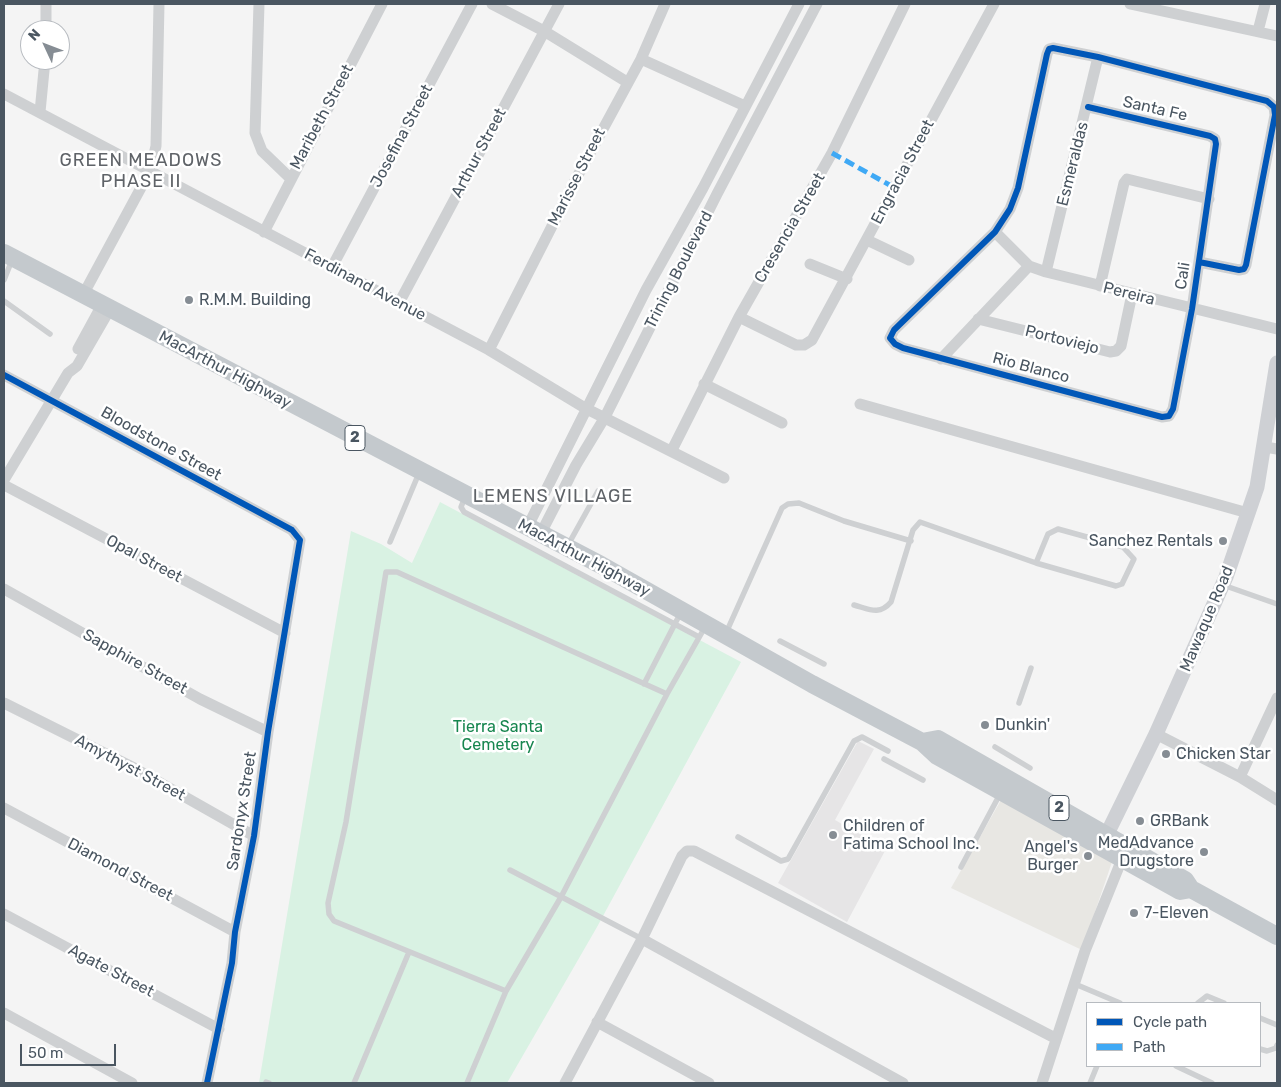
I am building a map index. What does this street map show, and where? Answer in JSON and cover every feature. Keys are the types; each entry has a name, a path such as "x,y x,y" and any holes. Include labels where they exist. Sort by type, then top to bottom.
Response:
{"highway":[{"name":"MacArthur Highway","path":"8,256 420,471 596,573 678,617 703,630 725,635 922,742 931,753 1180,891 1191,889"},
{"name":"MacArthur Highway","path":"922,742 938,739 1107,834 1185,880 1191,889 1277,936"}],"main road":[{"name":"Mawaque Road","path":"1107,834 1156,734 1222,585 1258,487 1271,448 1277,363"}],"street":[{"path":"46,4 46,20"},
{"path":"82,295 150,170 156,146 159,4"},
{"path":"259,4 254,133 256,142 262,151 290,178"},
{"name":"Maribeth Street","path":"264,232 290,178 382,4"},
{"name":"Josefina Street","path":"332,267 472,4"},
{"path":"492,4 544,31 627,82"},
{"name":"Arthur Street","path":"399,303 559,4"},
{"name":"Marisse Street","path":"489,350 627,82 642,59 665,4"},
{"name":"Trining Boulevard","path":"542,540 585,408 799,4"},
{"name":"Trining Boulevard","path":"542,540 576,464 605,418 717,194 817,4"},
{"name":"Cresencia Street","path":"672,450 739,318 832,154 905,4"},
{"name":"Engracia Street","path":"739,318 796,345 804,345 812,340 847,279 994,4"},
{"path":"1130,4 1277,36"},
{"path":"1258,31 1265,4"},
{"path":"995,232 1010,209 1018,188 1049,49 1053,48 1098,57 1267,101 1274,106 1275,115 1246,265 1244,269 1239,270 1199,262"},
{"name":"Esmeraldas","path":"1046,272 1088,107 1098,57"},
{"path":"642,59 748,101 765,103"},
{"path":"40,112 44,70"},
{"name":"Ferdinand Avenue","path":"4,94 489,350 585,408 672,450 724,478"},
{"name":"Santa Fe","path":"1088,107 1210,136 1215,139"},
{"name":"Cali","path":"1169,416 1173,409 1192,309 1209,199 1215,139"},
{"path":"1100,286 1124,183 1127,179 1209,199"},
{"path":"703,188 717,194"},
{"name":"Pereira","path":"995,232 1029,266 1046,272 1277,329"},
{"name":"Rio Blanco","path":"995,232 894,330 890,338 895,344 941,359 1162,417 1169,416"},
{"path":"867,240 909,260"},
{"path":"810,264 847,279"},
{"path":"941,359 1029,266"},
{"path":"646,290 664,299"},
{"name":"Portoviejo","path":"978,319 1110,352 1116,351 1121,346 1132,294"},
{"path":"4,480 53,400 68,373 70,362 106,307"},
{"name":"Bloodstone Street","path":"4,375 292,530 300,543"},
{"path":"704,384 782,423"},
{"path":"860,404 1248,513"},
{"name":"Opal Street","path":"4,485 284,633"},
{"name":"Sardonyx Street","path":"207,1083 232,963 235,932 254,836 268,732 300,543"},
{"name":"Sapphire Street","path":"4,589 200,699 268,732"},
{"path":"1240,777 1277,698"},
{"name":"Amythyst Street","path":"4,703 134,768 254,836"},
{"path":"1156,734 1240,777 1277,800"},
{"name":"Diamond Street","path":"4,808 235,932"},
{"path":"565,1083 642,939 682,856 687,851 694,851 1055,1038"},
{"path":"1042,1083 1055,1038 1085,951 1122,859"},
{"name":"Agate Street","path":"4,914 219,1029"},
{"path":"642,939 903,1083"},
{"path":"4,1013 132,1083"},
{"path":"597,1022 710,1083"}],"lane":[{"path":"4,280 8,256"},
{"path":"4,301 50,334"},
{"path":"390,542 420,471"},
{"path":"542,540 598,490"},
{"path":"725,635 782,508 788,504 799,503 844,521 911,541"},
{"path":"854,605 878,612 885,609 890,602 913,530 920,522 1036,563 1116,586 1122,584 1134,558 1123,547 1058,529 1048,534 1036,563"},
{"path":"506,991 334,921 327,908 346,822 386,572 397,572 667,694"},
{"path":"1222,585 1277,604"},
{"path":"644,684 678,617"},
{"path":"466,1083 506,991 561,898 667,694 703,630"},
{"path":"780,641 824,664"},
{"path":"1019,703 1031,668"},
{"path":"738,837 782,861 788,859 854,741 862,737 888,751"},
{"path":"995,747 1030,768"},
{"path":"884,759 923,780"},
{"path":"961,867 1001,792"},
{"path":"510,870 642,939"},
{"path":"354,1083 409,952"},
{"path":"1075,984 1118,1002"},
{"path":"1199,1002 1207,996 1222,1002"},
{"path":"1261,1018 1277,1025"},
{"path":"1261,1049 1267,1051 1276,1048 1277,1045"},
{"path":"1090,1083 1097,1067"},
{"path":"1178,1067 1212,1083"}],"shaded area":[{"name":"Children of Fatima School Inc.","path":"858,741 874,749 835,820 886,849 847,922 778,883"},
{"path":"1001,800 1113,859 1082,950 951,888"}],"green space":[{"name":"Tierra Santa Cemetery","path":"440,502 741,662 597,927 507,1083 259,1083 351,531 381,544 412,563"}],"marked path":[{"path":"832,153 895,188"}],"cycle path":[{"path":"1088,107 1210,136 1215,139 1216,144 1192,309 1173,409 1169,416 1162,417 903,348 895,344 890,338 894,330 995,232 1010,209 1018,188 1047,54 1049,49 1053,48 1098,57 1267,101 1274,107 1275,115 1246,265 1244,269 1239,270 1199,262"},
{"path":"4,375 292,530 300,540 268,732 254,836 235,932 232,963 207,1083"}],"place":[{"name":"R.M.M. Building","path":"189,300"},
{"name":"Sanchez Rentals","path":"1223,541"},
{"name":"Dunkin'","path":"985,725"},
{"name":"Chicken Star","path":"1166,754"},
{"name":"GRBank","path":"1140,821"},
{"name":"Children of Fatima School Inc.","path":"833,835"},
{"name":"MedAdvance Drugstore","path":"1204,852"},
{"name":"Angel's Burger","path":"1088,856"},
{"name":"7-Eleven","path":"1134,913"}],"district":[{"name":"GREEN MEADOWS PHASE II","path":"141,171"},
{"name":"LEMENS VILLAGE","path":"553,497"}]}
